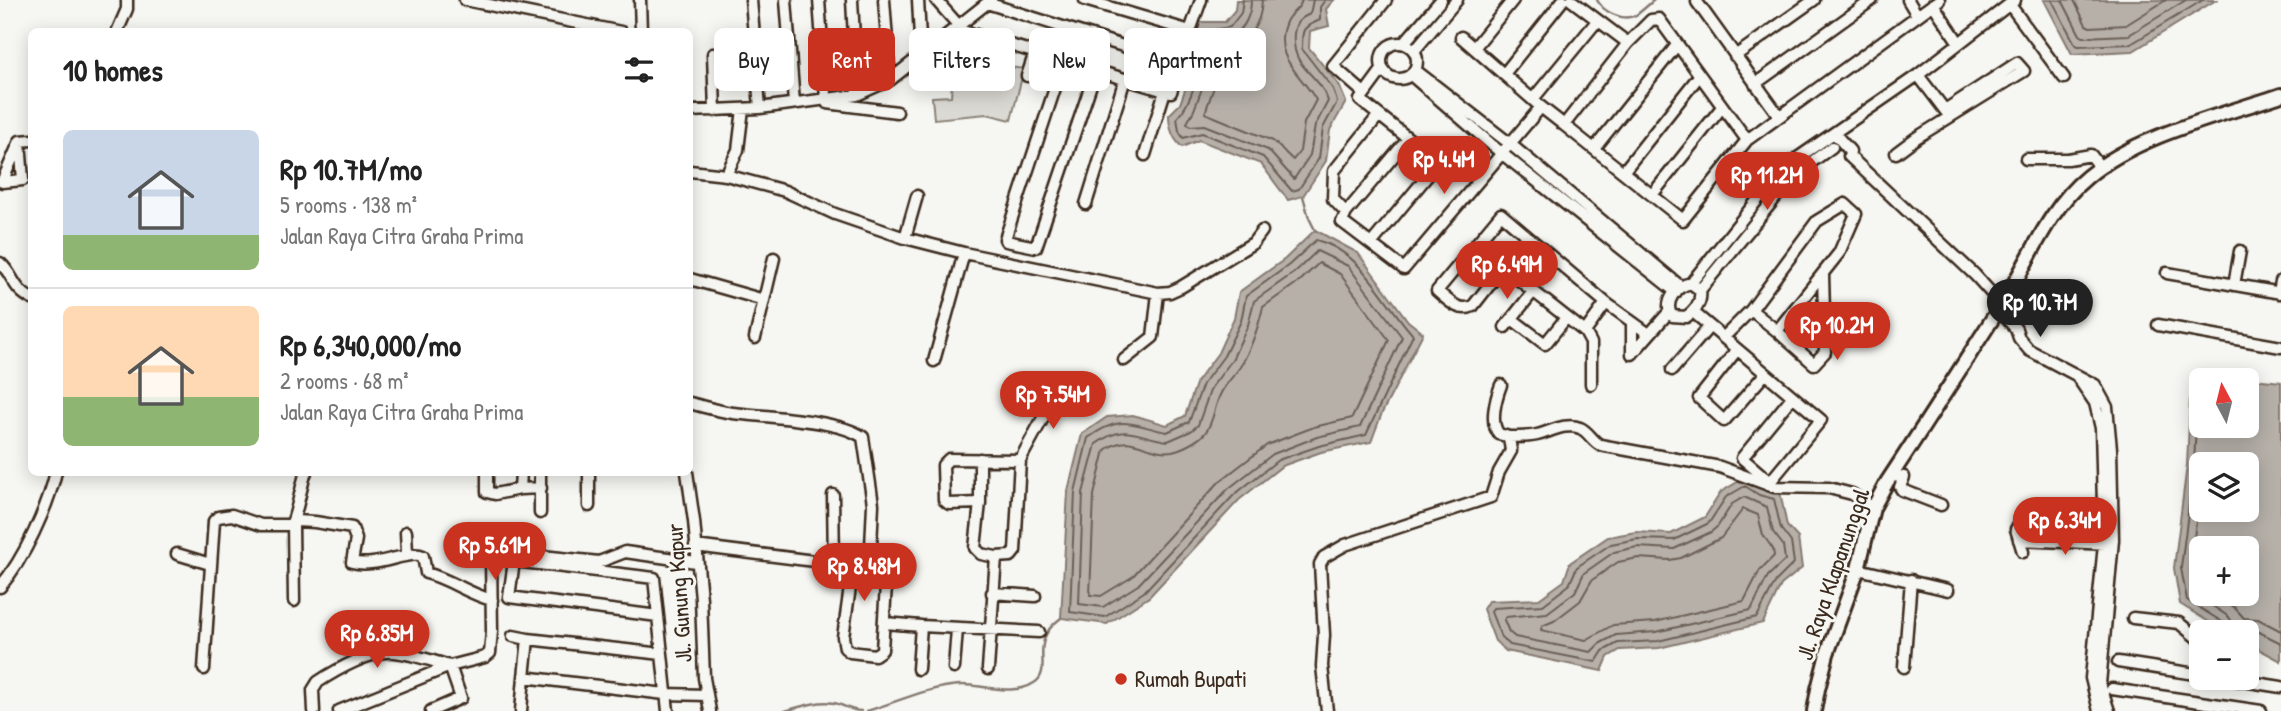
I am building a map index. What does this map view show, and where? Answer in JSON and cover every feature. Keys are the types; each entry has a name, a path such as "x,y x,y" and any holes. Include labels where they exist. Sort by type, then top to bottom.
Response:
{"street":[{"path":"119,28 127,9 127,0"},
{"path":"466,0 509,4 605,28"},
{"path":"640,0 640,28"},
{"path":"751,0 753,28"},
{"path":"786,0 794,103"},
{"path":"819,0 826,99"},
{"path":"852,0 857,95"},
{"path":"884,0 886,28"},
{"path":"918,0 919,28"},
{"path":"936,0 957,28 988,2 1124,46"},
{"path":"1085,0 1190,32 1206,1"},
{"path":"1364,93 1333,66 1386,0"},
{"path":"1404,43 1441,0"},
{"path":"1414,51 1457,0"},
{"path":"1474,48 1513,0"},
{"path":"1504,74 1563,0"},
{"path":"1571,0 1628,43"},
{"path":"1735,56 1814,0"},
{"path":"1755,84 1872,0"},
{"path":"1908,0 1917,15"},
{"path":"1697,2 1779,116"},
{"path":"1461,37 1536,103 1683,220 1747,140 1934,2 1959,43"},
{"path":"1632,322 1630,359 1648,334 1669,312 1670,300 1783,168 1831,140 2013,2 2064,78"},
{"path":"1564,125 1628,43 1655,18 1660,19 1747,140"},
{"path":"1408,139 1346,213 1342,222 1404,269 1509,142 1597,21"},
{"path":"1393,43 1404,43 1414,51 1418,60 1413,73 1400,80 1390,78 1382,70 1380,59 1384,49 1393,43"},
{"path":"1594,149 1677,45"},
{"path":"714,54 714,82"},
{"path":"1896,153 1947,113 2017,63 2024,71 1947,113"},
{"path":"1027,76 1029,70"},
{"path":"1382,70 1360,100 1452,173"},
{"path":"1413,73 1509,142 1682,287"},
{"path":"1413,73 1500,152 1682,287 1700,290"},
{"path":"1918,75 1947,113"},
{"path":"1623,172 1699,76"},
{"path":"1086,204 1124,82"},
{"path":"714,91 715,111"},
{"path":"759,91 760,108"},
{"path":"693,111 760,108 857,95 866,91"},
{"path":"1054,91 1006,241 1037,247 1089,91"},
{"path":"1144,155 1165,91 1171,91"},
{"name":"Jl. Raya Klapanunggal","path":"1814,711 1828,654 1858,569 1873,508 2000,307 2044,230 2085,178 2134,147 2281,94"},
{"path":"809,101 897,112"},
{"path":"1652,195 1722,107"},
{"path":"726,175 738,150 743,109"},
{"path":"1346,213 1333,199 1334,171 1379,116"},
{"path":"20,141 28,140"},
{"path":"1831,140 1850,151 1849,156 1975,275 2029,350 2078,377 2091,395 2099,414 2108,547 2100,684 2109,711"},
{"path":"1669,312 1680,318 1693,312 1700,300 1700,290 1794,175 1831,140"},
{"path":"2026,159 2068,159 2091,155 2100,167"},
{"path":"1371,244 1439,162"},
{"path":"693,171 726,175 785,191 835,214 905,238 1157,293 1170,292 1181,287 1253,243 1262,232"},
{"path":"905,238 916,196"},
{"path":"1724,337 1751,310 1817,221 1845,204 1856,214 1839,253 1777,331"},
{"path":"1502,269 1473,306 1466,310 1460,309 1437,291 1501,214 1606,303 1648,334"},
{"path":"1476,247 1585,332 1591,342 1591,384"},
{"path":"2234,285 2240,251"},
{"path":"934,361 964,253"},
{"path":"755,338 774,258"},
{"path":"0,263 6,268 17,290 28,297"},
{"path":"1751,310 1814,363 1825,352 1823,274"},
{"path":"2167,274 2280,293 2281,281"},
{"path":"693,280 764,300"},
{"path":"1124,360 1153,337 1157,293"},
{"path":"1532,293 1509,323 1545,344 1566,318"},
{"path":"1585,332 1606,303"},
{"path":"1693,312 1821,421 1770,482 1742,458 1792,397"},
{"path":"2158,325 2281,347"},
{"path":"1672,370 1709,327"},
{"path":"1736,351 1699,398 1724,421 1765,374"},
{"path":"1500,385 1494,426 1499,434 1509,437 1537,435 1575,426 1581,428 1593,442 1601,445 1720,467 1774,487 1829,488 1852,494 1873,508"},
{"path":"980,459 980,503 975,548 981,554 1011,556 1015,551 1020,460 1049,407 1062,391 1072,386"},
{"path":"693,404 732,413 816,423 863,437 873,504 870,568"},
{"path":"1327,711 1322,666 1324,635 1320,565 1324,557 1345,545 1491,497 1499,472 1511,451 1509,437"},
{"path":"980,503 945,502 943,465 949,459 1020,460"},
{"path":"0,587 19,562 51,494 55,476"},
{"path":"294,600 294,522 298,493 304,476"},
{"path":"487,476 487,492 495,494 541,488"},
{"path":"520,489 521,476"},
{"path":"540,476 540,513"},
{"path":"589,476 589,506"},
{"name":"Jl. Gunung Kapur","path":"688,476 694,521 710,711"},
{"path":"1891,476 1904,477 1900,487 1902,490 1941,505"},
{"path":"833,495 834,563"},
{"path":"204,669 211,592 210,564 213,532 218,517 232,516 261,525 288,526 294,522 352,528 356,539 352,562 368,564 402,558 416,552 423,556 426,573 443,577 476,596 492,600"},
{"path":"2016,529 2021,546 2108,547"},
{"path":"407,532 407,554"},
{"path":"695,546 870,568 886,585 885,623 882,650 879,653 846,650 844,637 853,566"},
{"path":"2099,711 2091,678 2108,547"},
{"path":"339,711 450,666 485,657 490,653 491,556 495,551 599,562 625,552 696,562"},
{"path":"177,554 210,564"},
{"path":"988,669 996,556"},
{"path":"658,616 509,597 514,561 654,578 658,616 662,654 665,694 668,711"},
{"path":"1858,569 1948,590"},
{"path":"1904,667 1911,580"},
{"path":"992,593 1035,596"},
{"path":"2133,618 2179,623 2189,631"},
{"path":"885,623 1040,632"},
{"path":"918,669 921,626"},
{"path":"954,668 957,629"},
{"path":"513,636 662,654"},
{"path":"521,711 528,639"},
{"path":"314,711 313,690 318,682 381,652 394,652 450,666"},
{"path":"2118,662 2189,673"},
{"path":"431,711 448,708 461,698 450,666"},
{"path":"524,677 665,694 707,695"},
{"path":"2259,684 2281,687"},
{"path":"2112,690 2261,711"}],"shaded area":[{"path":"1015,68 1024,69 1011,120 987,114 934,119 932,97 951,96 951,91 1015,91"}],"water":[{"path":"1236,0 1334,0 1326,9 1329,26 1310,31 1309,48 1339,85 1346,102 1330,130 1326,161 1303,196 1288,200 1261,164 1199,140 1182,147 1172,132 1169,115 1180,104 1185,91 1266,91 1266,28 1199,28 1200,22 1225,22 1235,10"},
{"path":"2044,0 2216,0 2133,51 2072,54"},
{"path":"1315,230 1358,253 1408,321 1423,333 1382,413 1371,442 1321,452 1282,466 1239,500 1149,597 1107,624 1061,618 1068,491 1082,434 1107,417 1133,415 1167,425 1185,416 1197,381 1218,353 1234,318 1239,292 1285,259"},
{"path":"2259,380 2281,382 2281,661 2259,649 2259,620 2206,620 2180,604 2174,568 2187,465 2189,422 2189,438 2259,438"},
{"path":"1746,477 1761,488 1780,492 1787,526 1798,538 1802,568 1781,585 1763,623 1659,648 1620,650 1608,657 1602,671 1506,651 1495,641 1483,609 1488,601 1539,599 1564,581 1570,563 1608,537 1636,532 1671,534 1705,517 1721,492"}],"waterway":[{"path":"1597,0 1609,12 1625,17 1636,15 1654,0"},
{"path":"1303,196 1315,230"},
{"path":"867,711 948,686 969,685 1007,690 1026,687 1041,675 1044,640 1049,629 1061,618"},
{"path":"785,711 822,702 861,711"}],"place":[{"name":"Rumah Bupati","path":"1121,679"}]}
